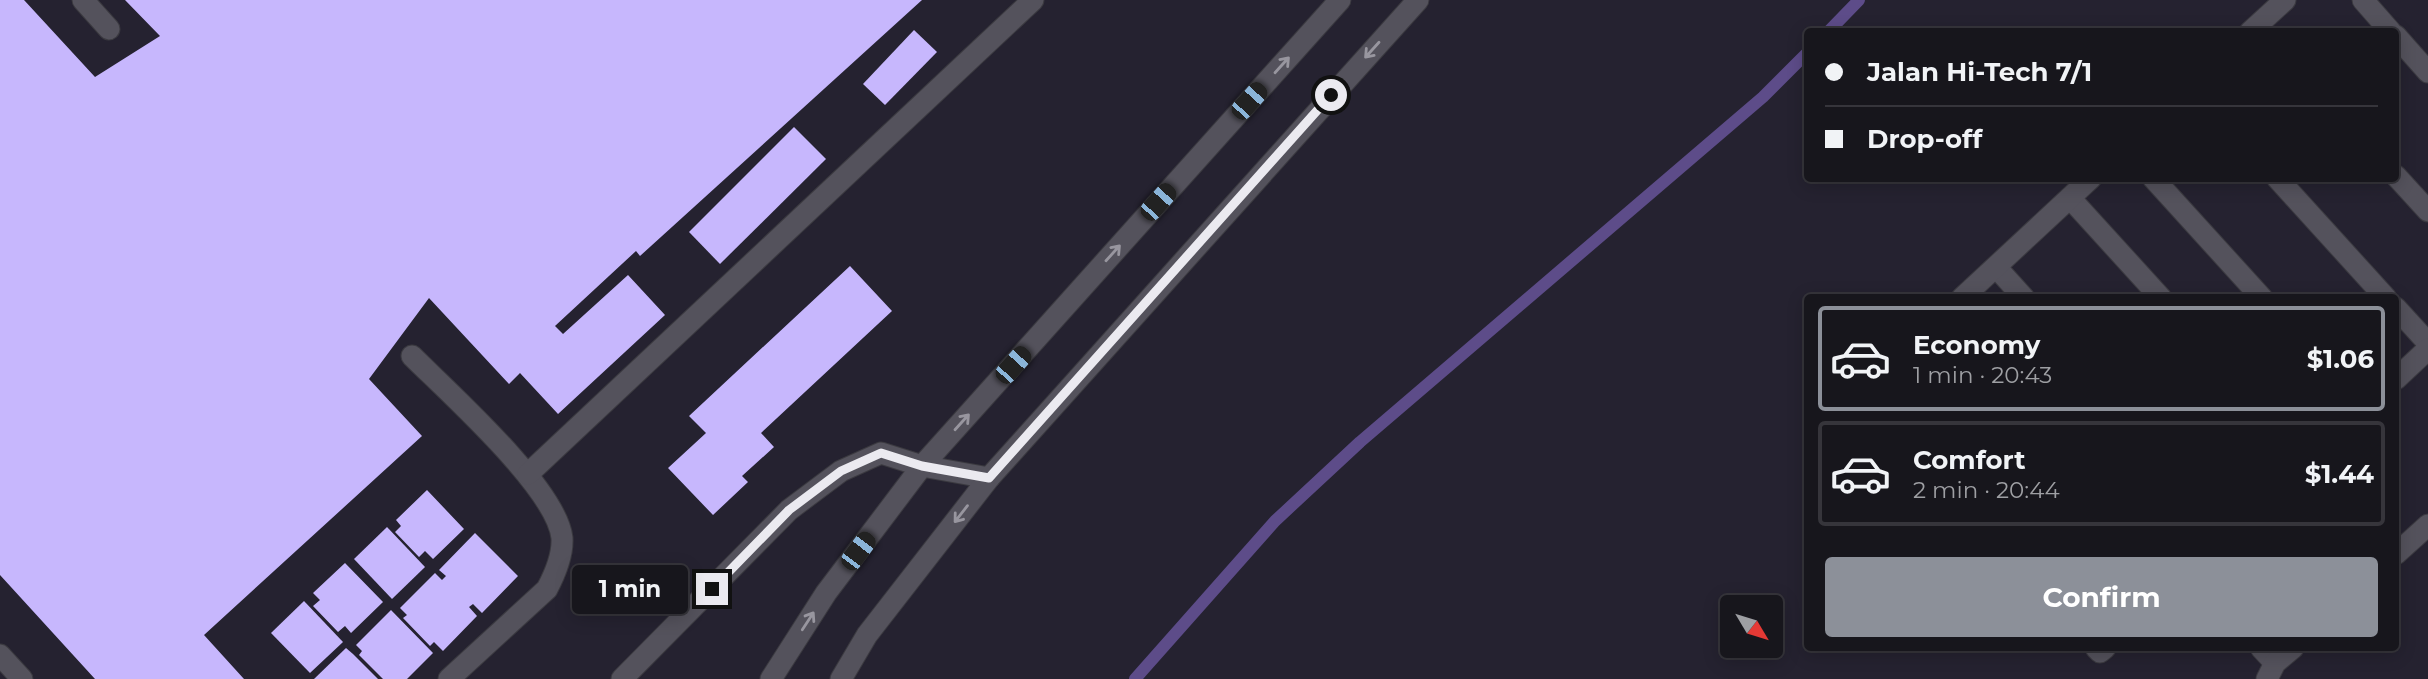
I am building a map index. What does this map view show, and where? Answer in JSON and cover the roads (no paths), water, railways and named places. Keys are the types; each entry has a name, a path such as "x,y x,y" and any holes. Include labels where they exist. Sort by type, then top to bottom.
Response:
{"street":[{"path":"83,0 108,29"},
{"path":"528,474 1033,0"},
{"path":"771,679 826,593 922,466 1340,0"},
{"path":"841,679 867,635 989,478 1418,0"},
{"path":"2258,28 2285,0"},
{"path":"2363,0 2388,28"},
{"path":"2399,39 2428,72"},
{"path":"2399,179 2428,211"},
{"path":"1966,294 2087,182"},
{"path":"2157,182 2258,294"},
{"path":"2281,182 2382,294"},
{"path":"2070,198 2157,294"},
{"path":"1996,267 2020,294"},
{"path":"2399,311 2428,343"},
{"path":"2399,376 2428,349"},
{"path":"412,356 528,474 555,516 562,537 555,574 547,589 449,679"},
{"path":"622,679 789,510 841,471 881,453 922,466 989,478"},
{"path":"2399,551 2428,525"},
{"path":"2262,651 2271,671 2290,651"},
{"path":"0,655 22,679"}],"waterway":[{"path":"1832,28 1859,0"},
{"path":"1135,679 1275,521 1360,442 1763,97 1804,56"}]}
